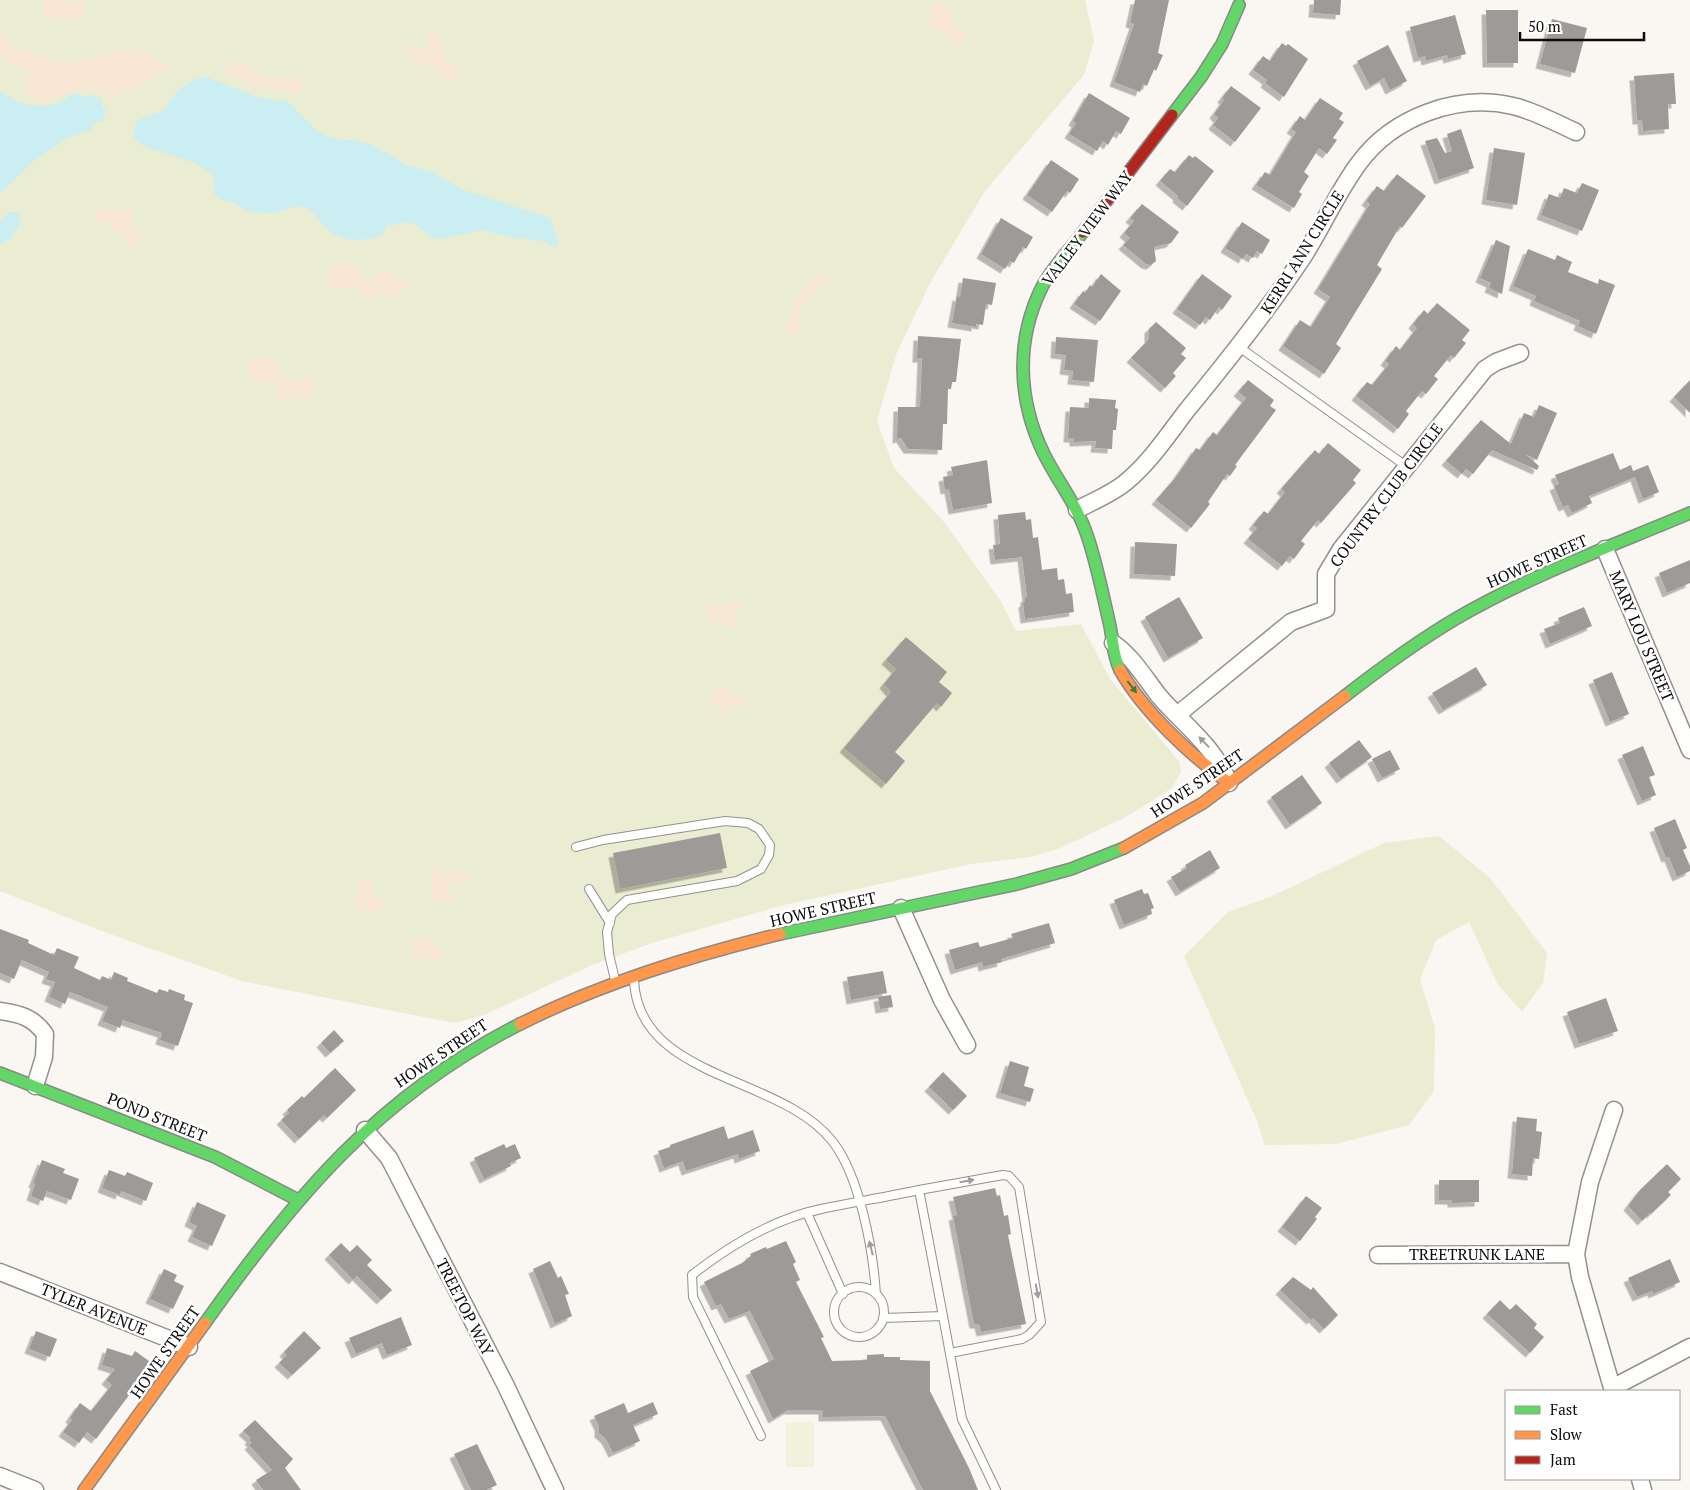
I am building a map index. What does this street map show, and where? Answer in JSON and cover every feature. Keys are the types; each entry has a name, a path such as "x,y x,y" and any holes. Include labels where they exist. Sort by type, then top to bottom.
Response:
{"main road":[{"name":"VALLEY VIEW WAY","path":"1113,643 1096,568 1077,510 1034,436 1026,409 1021,367 1027,324 1037,298 1051,273 1201,77 1222,44 1239,5"},
{"name":"HOWE STREET","path":"84,1490 119,1446 189,1347 298,1200 365,1130 420,1084 476,1046 558,1004 634,976 738,944 900,908 1017,886 1089,862 1151,834 1229,783 1376,671 1474,607 1690,513"},
{"name":"POND STREET","path":"0,1073 214,1157 245,1171 298,1200"}],"street":[{"name":"KERRI ANN CIRCLE","path":"1077,510 1114,490 1135,473 1239,347 1268,308 1306,252 1360,162 1378,142 1399,126 1436,110 1462,104 1488,103 1515,106 1576,132"},
{"name":"COUNTRY CLUB CIRCLE","path":"1178,723 1291,622 1326,609 1326,574 1342,549 1406,466 1485,369 1496,362 1520,353"},
{"name":"MARY LOU STREET","path":"1605,549 1690,750"},
{"name":"VALLEY VIEW WAY","path":"1113,643 1125,651 1178,723 1213,751 1229,783"},
{"path":"900,908 942,1000 967,1045"},
{"path":"0,1011 19,1014 32,1020 45,1034 44,1057 35,1086"},
{"path":"1614,1110 1590,1182 1576,1254 1580,1277 1613,1390 1690,1347"},
{"name":"TREETOP WAY","path":"365,1130 389,1158 505,1384 555,1490"},
{"name":"TREETRUNK LANE","path":"1378,1255 1576,1254"},
{"name":"TYLER AVENUE","path":"0,1272 189,1347"},
{"path":"0,1476 35,1490"}],"lane":[{"path":"1239,347 1406,466"},
{"path":"576,847 602,840 725,821 748,823 759,828 770,845 769,855 761,869 738,881 627,900 612,914 607,932 608,954 616,982"},
{"path":"589,889 610,923"},
{"path":"634,976 637,1006 657,1037 671,1049 698,1064 778,1100 817,1126 833,1142 850,1170 874,1261 876,1294 883,1305 884,1318 876,1331 861,1337 854,1337 840,1329 834,1315 838,1299 843,1294 856,1288 863,1288 876,1294"},
{"path":"762,1436 693,1297 692,1275 728,1248 790,1219 807,1213 920,1190 1003,1175 1009,1176 1019,1187 1041,1322 1029,1335 1022,1339 950,1353"},
{"path":"920,1190 962,1419 996,1490"},
{"path":"807,1213 843,1294"},
{"path":"884,1318 943,1316"}],"green space":[{"path":"0,0 1085,0 1094,41 1084,75 985,191 930,283 896,355 877,421 894,468 944,522 1000,600 1016,631 1081,624 1110,679 1179,761 1181,772 1172,788 1126,817 1058,849 1030,857 971,864 780,906 652,943 592,965 484,1015 454,1023 242,981 107,933 0,891"},
{"path":"1439,836 1490,878 1547,953 1543,983 1522,1012 1498,985 1469,922 1436,940 1420,980 1435,1028 1434,1091 1409,1125 1336,1144 1265,1145 1257,1121 1184,956 1228,912 1270,897 1384,843"},
{"path":"814,1422 814,1467 786,1467 786,1423"}],"sand":[{"path":"44,0 59,0 68,6 81,0 85,3 86,9 81,19 74,22 64,17 50,18 41,9"},
{"path":"929,2 951,6 954,25 966,34 966,40 961,45 951,45 943,33 927,26 931,11"},
{"path":"0,28 6,34 6,43 14,48 50,60 74,63 125,49 138,49 170,66 149,80 109,99 99,93 83,89 42,102 25,91 25,81 30,74 9,62 0,53"},
{"path":"434,31 441,40 445,59 461,71 459,79 446,79 431,66 411,59 404,51 408,43 421,49 425,48 428,44 428,33"},
{"path":"238,60 246,63 264,78 296,77 302,85 300,93 293,94 263,89 228,75 224,71 225,64"},
{"path":"102,205 114,214 128,209 133,212 135,217 130,227 139,230 142,235 136,244 129,248 126,246 123,234 113,232 109,222 96,221 95,212"},
{"path":"341,264 354,267 367,279 389,271 395,278 406,280 407,288 394,299 383,293 372,299 366,298 358,288 353,286 336,290 329,283 328,273 332,267"},
{"path":"826,273 829,280 816,290 802,307 799,317 799,330 794,334 788,333 789,317 798,297 812,280"},
{"path":"260,355 275,360 282,375 288,381 296,382 306,376 311,377 315,386 312,397 301,397 285,403 279,398 276,385 273,382 252,380 247,368 252,359"},
{"path":"737,601 743,608 735,611 733,615 740,624 732,629 728,629 721,620 714,625 709,623 706,610 708,605 715,603 723,606"},
{"path":"728,685 734,695 745,696 748,704 743,708 731,705 726,716 720,713 717,706 710,701 710,697 717,689"},
{"path":"438,866 447,875 457,870 463,870 470,878 467,884 453,882 449,884 447,892 453,899 451,903 436,901 434,897 430,881 431,868"},
{"path":"363,878 373,881 375,885 373,895 385,903 379,912 356,909 355,892"},
{"path":"421,937 427,937 431,945 442,951 443,955 435,965 433,960 425,956 415,963 409,942"}],"water":[{"path":"207,77 260,98 287,101 318,132 333,139 361,141 374,146 408,166 429,171 462,189 550,218 558,241 555,247 541,241 504,236 484,230 440,239 432,238 416,225 407,222 387,226 382,235 351,240 329,231 312,212 304,207 294,207 275,213 257,213 220,199 213,191 214,179 208,171 181,158 150,148 139,142 133,135 137,120 163,111 178,90 195,79"},
{"path":"0,91 17,101 35,106 53,104 62,101 70,95 79,94 83,97 92,95 102,100 102,107 106,109 103,121 95,123 90,130 66,139 35,160 0,193"},
{"path":"9,212 18,212 21,222 11,238 0,245 0,223"}],"building":[{"path":"1135,0 1169,0 1158,53 1163,55 1156,71 1154,69 1147,86 1143,84 1140,92 1114,82 1134,24 1130,23"},
{"path":"1314,0 1341,0 1340,15 1313,13"},
{"path":"1486,10 1518,10 1518,63 1487,63"},
{"path":"1455,15 1466,54 1448,59 1447,55 1426,61 1425,56 1418,58 1410,27"},
{"path":"1552,19 1587,28 1575,73 1540,64"},
{"path":"1282,43 1286,46 1288,44 1308,59 1284,97 1265,83 1267,80 1253,70 1263,56 1270,61"},
{"path":"1388,45 1407,81 1390,90 1384,78 1370,86 1357,61"},
{"path":"1674,73 1676,104 1668,104 1669,129 1643,131 1642,120 1637,120 1634,76"},
{"path":"1231,86 1261,108 1235,142 1213,125 1218,118 1214,114"},
{"path":"1089,93 1130,118 1121,134 1116,131 1108,145 1103,141 1097,151 1069,134 1076,123 1073,121"},
{"path":"1320,98 1343,113 1339,119 1344,122 1333,138 1337,140 1327,154 1319,148 1304,172 1309,176 1299,192 1302,194 1294,208 1256,185 1265,172 1270,175 1296,132 1291,129 1300,116 1305,120"},
{"path":"1461,129 1474,168 1439,180 1425,141 1437,138 1445,153 1452,151 1447,134"},
{"path":"1494,148 1525,153 1517,205 1486,200"},
{"path":"1189,155 1193,158 1195,156 1214,171 1187,206 1160,181 1170,169 1175,172"},
{"path":"1051,160 1079,179 1070,193 1067,191 1052,212 1027,195"},
{"path":"1397,174 1426,196 1402,228 1400,226 1377,265 1382,269 1336,344 1341,348 1324,374 1283,346 1300,320 1311,327 1330,297 1318,289 1370,204 1366,201 1377,186 1384,191"},
{"path":"1582,183 1599,190 1582,231 1541,215 1549,194 1560,198 1564,188 1577,193"},
{"path":"1142,204 1179,232 1171,243 1154,247 1156,261 1151,265 1146,264 1123,245 1130,238 1124,233 1134,221 1130,218"},
{"path":"1001,218 1033,237 1026,249 1023,247 1014,263 1010,261 1005,269 981,254"},
{"path":"1242,222 1270,240 1262,254 1257,251 1253,258 1246,254 1243,259 1225,248"},
{"path":"1496,240 1510,246 1502,294 1489,288 1491,283 1480,278"},
{"path":"1528,249 1555,260 1557,255 1572,262 1568,272 1598,284 1599,279 1615,285 1596,334 1578,326 1580,321 1534,301 1536,296 1513,286"},
{"path":"1101,274 1121,291 1100,321 1074,304 1083,291 1085,293 1090,285 1092,287"},
{"path":"1202,274 1232,296 1222,310 1219,307 1210,320 1206,317 1200,325 1177,309"},
{"path":"963,278 996,283 992,305 986,304 983,325 976,324 976,327 952,323 957,296 960,297"},
{"path":"1437,303 1470,330 1462,340 1466,343 1454,358 1451,355 1434,376 1438,379 1426,394 1422,391 1406,411 1409,414 1398,429 1356,396 1367,382 1372,385 1389,364 1385,361 1396,346 1400,350 1417,328 1413,324 1424,310 1428,314"},
{"path":"1156,322 1186,348 1181,354 1186,358 1173,373 1176,376 1165,388 1131,358 1149,339 1149,329"},
{"path":"918,336 961,339 956,382 952,382 951,389 948,389 947,424 943,424 942,450 908,449 901,438 897,439 898,407 920,407 922,358 917,358"},
{"path":"1056,337 1098,340 1094,382 1072,380 1073,371 1064,370 1066,355 1055,354"},
{"path":"1248,380 1274,400 1270,406 1276,410 1235,465 1237,466 1230,476 1227,474 1208,502 1210,504 1191,528 1156,500 1176,477 1196,448 1200,450 1213,432 1217,435 1246,398 1238,392"},
{"path":"1690,380 1690,413 1674,397"},
{"path":"1089,398 1116,400 1115,408 1118,409 1116,430 1113,430 1112,449 1095,448 1096,441 1074,442 1074,438 1068,438 1070,407 1089,408"},
{"path":"1539,405 1557,413 1537,460 1525,454 1539,466 1537,470 1492,450 1473,474 1466,469 1462,474 1446,461 1481,420 1511,444 1524,413 1534,417"},
{"path":"1328,443 1361,470 1353,480 1356,483 1321,523 1318,520 1301,541 1305,544 1294,559 1290,556 1282,566 1248,539 1257,528 1253,525 1264,511 1268,514 1285,492 1281,489 1315,450 1319,454"},
{"path":"1613,453 1620,470 1631,465 1633,471 1648,465 1659,492 1643,499 1635,477 1589,496 1592,503 1572,513 1568,505 1563,507 1554,486 1559,484 1555,475"},
{"path":"987,460 992,503 953,510 949,489 945,490 943,477 953,475 951,467"},
{"path":"1025,512 1026,520 1031,519 1033,538 1038,537 1042,570 1057,568 1058,580 1064,579 1066,594 1072,593 1074,612 1025,619 1023,603 1027,597 1022,557 995,560 993,545 1000,544 998,515"},
{"path":"1135,542 1177,544 1175,576 1134,574"},
{"path":"1690,560 1690,583 1667,593 1659,573"},
{"path":"1179,597 1203,638 1168,658 1145,617"},
{"path":"1584,607 1592,626 1550,644 1544,629 1560,623 1558,618"},
{"path":"906,637 947,672 939,682 952,693 941,707 937,703 895,752 905,761 886,784 844,748 891,692 884,684 896,669 886,660"},
{"path":"1476,667 1487,685 1443,710 1432,693"},
{"path":"1612,672 1629,714 1610,722 1593,680"},
{"path":"1359,740 1372,757 1341,779 1329,763"},
{"path":"1643,746 1655,775 1649,777 1656,795 1642,801 1622,755"},
{"path":"1390,750 1400,769 1382,778 1372,759"},
{"path":"1302,775 1322,803 1290,825 1271,797"},
{"path":"1675,819 1687,848 1683,850 1690,866 1690,871 1677,877 1669,857 1666,858 1654,828"},
{"path":"720,833 727,868 620,889 613,853"},
{"path":"1210,850 1220,868 1180,892 1171,877 1187,868 1185,865"},
{"path":"1142,889 1144,894 1148,893 1154,908 1151,909 1152,914 1124,925 1114,900"},
{"path":"1049,923 1055,943 1001,959 1002,962 983,967 982,962 955,970 949,950 978,942 980,947 1013,938 1011,934"},
{"path":"0,929 29,940 28,943 54,955 57,948 79,957 74,968 100,980 102,976 111,980 114,972 128,978 127,981 157,993 159,989 168,992 169,989 185,995 184,1000 193,1003 178,1046 160,1040 162,1033 123,1020 120,1028 102,1021 108,1007 70,992 65,1004 49,997 55,982 46,979 49,972 22,960 14,979 0,973"},
{"path":"883,971 887,993 851,1000 847,977"},
{"path":"891,995 893,1007 880,1009 878,997"},
{"path":"1606,998 1618,1031 1579,1044 1567,1012"},
{"path":"334,1030 344,1041 330,1053 321,1043"},
{"path":"1010,1061 1029,1067 1024,1086 1034,1089 1030,1102 1000,1093"},
{"path":"335,1068 356,1090 327,1118 324,1115 299,1139 281,1120 289,1113 287,1110 302,1096 304,1098"},
{"path":"943,1072 967,1096 953,1110 929,1087"},
{"path":"1517,1117 1537,1119 1536,1131 1542,1132 1539,1159 1533,1158 1532,1176 1512,1174"},
{"path":"724,1126 728,1139 753,1130 760,1151 739,1159 738,1154 686,1171 683,1161 664,1168 658,1151"},
{"path":"504,1144 506,1148 515,1144 521,1158 510,1163 511,1166 484,1179 474,1158"},
{"path":"42,1160 65,1169 63,1173 79,1179 71,1200 47,1191 43,1201 31,1196 35,1184 33,1183"},
{"path":"1667,1164 1681,1179 1668,1192 1671,1195 1642,1221 1628,1206 1640,1190"},
{"path":"109,1170 125,1176 127,1172 153,1183 146,1201 121,1191 120,1195 102,1188"},
{"path":"1439,1180 1479,1180 1479,1202 1452,1203 1452,1200 1439,1200"},
{"path":"995,1188 997,1196 1000,1195 1004,1216 1008,1215 1011,1234 1008,1235 1026,1324 981,1332 979,1324 974,1324 953,1216 957,1215 953,1197"},
{"path":"1306,1196 1322,1208 1315,1217 1317,1219 1300,1241 1282,1227"},
{"path":"197,1202 226,1215 212,1246 192,1237 197,1226 189,1222"},
{"path":"786,1241 796,1262 793,1264 800,1280 796,1282 824,1337 821,1338 832,1361 867,1360 867,1355 884,1354 884,1357 900,1357 900,1360 930,1361 930,1391 978,1490 923,1490 885,1416 823,1417 823,1410 788,1410 773,1419 750,1371 774,1359 750,1311 729,1319 721,1304 716,1306 704,1282 742,1263 751,1256 750,1254"},
{"path":"341,1243 350,1252 357,1245 372,1260 367,1265 392,1290 381,1300 357,1276 353,1280 329,1255"},
{"path":"1670,1259 1680,1282 1653,1294 1652,1291 1637,1297 1628,1278"},
{"path":"550,1261 558,1278 561,1276 569,1294 565,1295 572,1316 555,1324 533,1269"},
{"path":"164,1269 177,1275 174,1281 184,1286 173,1309 150,1299"},
{"path":"1293,1277 1311,1290 1313,1287 1338,1315 1324,1329 1313,1318 1311,1320 1280,1290"},
{"path":"1500,1300 1510,1310 1516,1304 1537,1324 1534,1328 1544,1337 1530,1353 1487,1314"},
{"path":"401,1317 412,1345 387,1355 382,1343 356,1354 349,1338"},
{"path":"36,1331 57,1339 50,1357 29,1349"},
{"path":"304,1331 321,1348 292,1375 279,1363 287,1355 284,1352"},
{"path":"107,1348 132,1356 135,1351 149,1361 147,1364 151,1366 96,1439 87,1432 79,1443 63,1432 72,1420 70,1418 80,1403 91,1411 112,1385 106,1380 115,1369 102,1365"},
{"path":"653,1402 658,1414 633,1425 640,1441 613,1453 606,1439 599,1433 599,1426 594,1416 624,1403 628,1413"},
{"path":"255,1420 293,1459 285,1468 301,1490 263,1490 256,1480 272,1470 249,1445 252,1443 249,1440 251,1438 243,1431"},
{"path":"477,1444 497,1485 486,1490 471,1490 454,1454"}],"traffic: fast":[{"path":"1172,115 1201,77 1222,44 1239,5"},
{"path":"1083,232 1051,272 1042,287 1027,328 1023,371 1025,392 1035,434 1044,454 1078,514 1087,535 1097,569 1120,670"},
{"path":"1345,696 1414,645 1485,602 1572,562 1690,513"},
{"path":"780,934 1017,884 1071,869 1124,848"},
{"path":"205,1323 272,1233 343,1153 382,1117 424,1083 470,1052 520,1024"},
{"path":"0,1073 215,1157 298,1200"}],"traffic: slow":[{"path":"1120,670 1141,701 1169,732 1199,760 1229,783"},
{"path":"1124,848 1203,803 1345,696"},
{"path":"520,1024 615,983 680,961 780,934"},
{"path":"84,1490 205,1323"}],"traffic: jam":[{"path":"1083,232 1172,115"}]}
